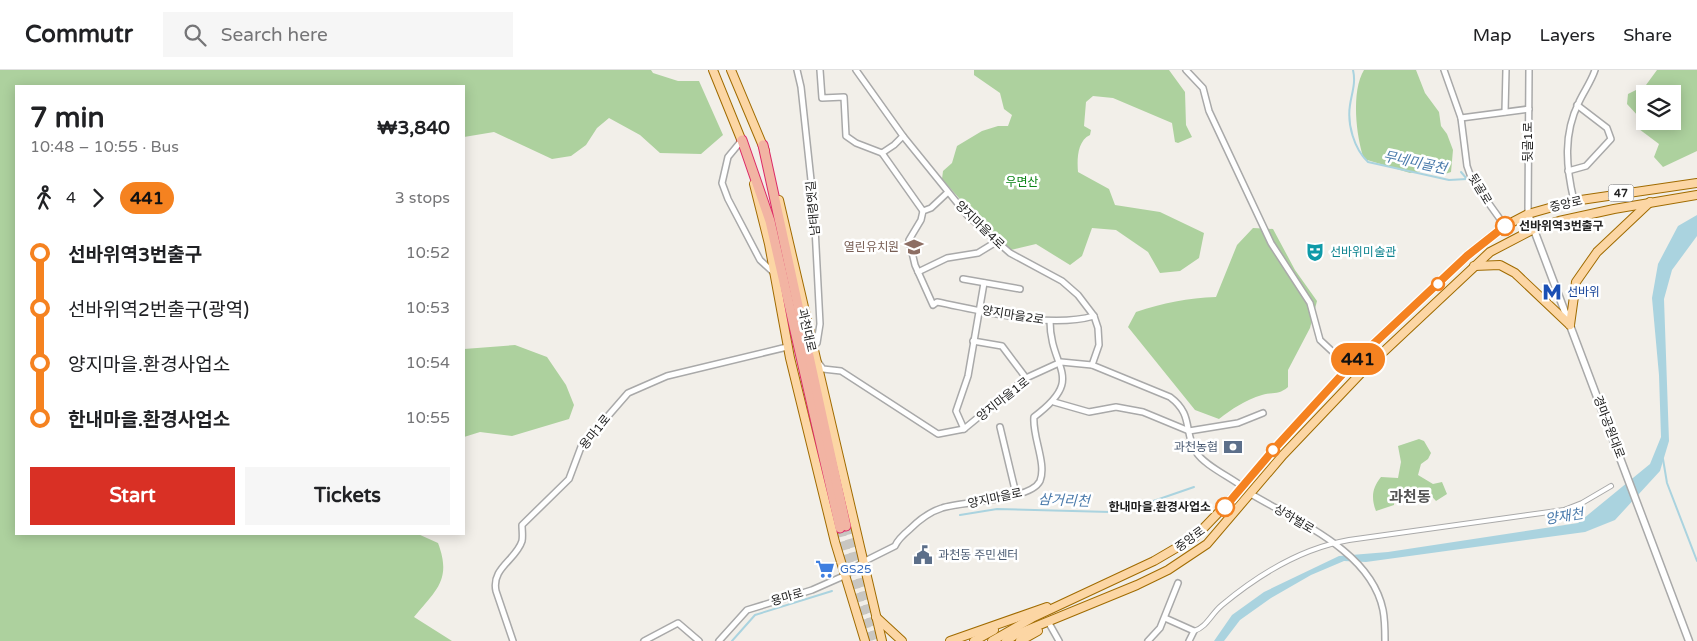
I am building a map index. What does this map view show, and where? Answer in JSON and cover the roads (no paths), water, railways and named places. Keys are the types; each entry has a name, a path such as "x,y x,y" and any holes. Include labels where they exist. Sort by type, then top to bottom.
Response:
{"highway":[{"name":"과천대로","path":"742,140 770,221 843,527 763,145"}],"main road":[{"path":"712,70 742,140 769,244 787,347 835,542 865,641"},
{"path":"732,70 770,163 882,641"},
{"name":"중앙로","path":"992,641 1064,603 1178,548 1208,525 1349,367 1467,256 1505,226 1528,214 1574,201 1697,183"},
{"name":"중앙로","path":"1006,641 1015,635 1137,584 1189,557 1219,532 1283,455 1363,371 1490,252 1534,229 1559,221 1650,202 1697,195"},
{"path":"1570,325 1576,282 1596,252 1650,202"},
{"path":"1474,266 1500,265 1515,273 1550,309 1570,325"},
{"path":"950,641 1006,622 1031,611 1064,603"},
{"path":"876,616 902,641"},
{"path":"1020,641 1063,616"},
{"path":"974,641 1006,622"},
{"path":"860,641 861,626"}],"street":[{"name":"남태령옛길","path":"797,70 801,87 814,208 820,324 814,346"},
{"path":"820,70 822,98 844,97 846,136 882,152 922,211 921,220 909,240 918,272 947,258 978,253 996,242"},
{"name":"양지마을4로","path":"856,70 947,193 996,242 1029,265 1062,281 1078,295 1094,316 1098,328 1099,345 1092,365"},
{"path":"1186,70 1203,88 1208,111 1271,243 1310,303 1320,340 1349,367"},
{"name":"뒷골로","path":"1444,70 1462,118 1466,166 1472,180 1505,226"},
{"path":"1504,112 1506,70"},
{"name":"뒷골1로","path":"1528,214 1529,70"},
{"path":"1574,201 1568,172 1568,136 1578,105 1595,70"},
{"path":"1568,172 1586,166 1611,139 1607,128 1578,105"},
{"path":"1462,118 1528,109"},
{"path":"882,152 894,145 903,136"},
{"path":"742,140 728,157 722,183 728,199 760,260 773,272"},
{"path":"922,211 931,208 947,193"},
{"name":"경마공원대로","path":"1528,214 1689,641"},
{"name":"양지마을2로","path":"918,272 933,305 937,302 1050,321 1075,322 1094,316"},
{"path":"963,279 1020,289"},
{"path":"964,429 956,411 968,376 984,282"},
{"path":"1050,321 1050,340 1061,362 1062,387 1054,402 1089,412 1116,407 1143,412 1189,431 1238,423 1263,413"},
{"path":"973,341 1002,346 1026,378"},
{"name":"용마1로","path":"513,641 496,591 497,574 521,543 522,525 569,479 581,447 628,393 668,376 787,347"},
{"name":"양지마을1로","path":"818,362 823,369 841,371 938,434 964,429 1026,378 1061,362"},
{"path":"1061,362 1092,365 1170,397 1181,406 1187,416 1189,431 1196,452 1210,466 1227,475 1243,487"},
{"name":"양지마을로","path":"863,562 895,546 898,540 920,519 942,508 1030,490 1039,482 1043,469 1033,430 1034,417 1054,402"},
{"path":"1000,428 1016,494"},
{"path":"1166,618 1194,631 1202,629 1220,607 1272,570 1321,546 1564,510 1582,503 1612,486"},
{"name":"상하벌로","path":"1251,494 1335,544 1353,558 1371,581 1383,611 1385,641"},
{"name":"용마로","path":"719,641 747,610 812,590 846,575 863,562"},
{"path":"1148,641 1166,618 1178,583"},
{"path":"644,641 678,623 699,641"},
{"path":"1050,625 1059,641"},
{"path":"1188,641 1194,631"}],"water":[{"path":"1697,215 1697,236 1672,270 1664,299 1669,441 1660,471 1615,520 1585,532 1366,562 1344,561 1311,575 1271,598 1240,620 1224,641 1214,641 1232,615 1264,592 1339,556 1388,552 1578,523 1650,464 1661,437 1659,375 1652,298 1658,264 1678,226"}],"waterway":[{"name":"무네미골천","path":"1353,70 1354,83 1349,112 1351,128 1355,143 1368,162 1449,180 1467,179"},
{"name":"무네미골천","path":"1461,172 1467,179"},
{"path":"1663,459 1667,483 1697,561"},
{"name":"삼거리천","path":"960,515 997,509 1110,512 1136,507 1194,487"},
{"name":"삼거리천","path":"732,641 755,615 832,591"}],"tunnel":[{"path":"846,526 877,641"},
{"path":"840,528 870,641"}],"place":[{"name":"선바위역3번출구","path":"1505,226"},
{"name":"열린유치원","path":"914,247"},
{"name":"선바위미술관","path":"1315,252"},
{"name":"선바위","path":"1552,292"},
{"name":"과천농협","path":"1233,447"},
{"name":"한내마을.환경사업소","path":"1225,507"},
{"name":"과천동 주민센터","path":"923,555"},
{"name":"GS25","path":"825,569"}],"district":[{"name":"과천동","path":"1410,497"}],"park label":[{"name":"우면산","path":"1022,182"}],"water label":[{"name":"양재천","path":"1564,516"}]}
